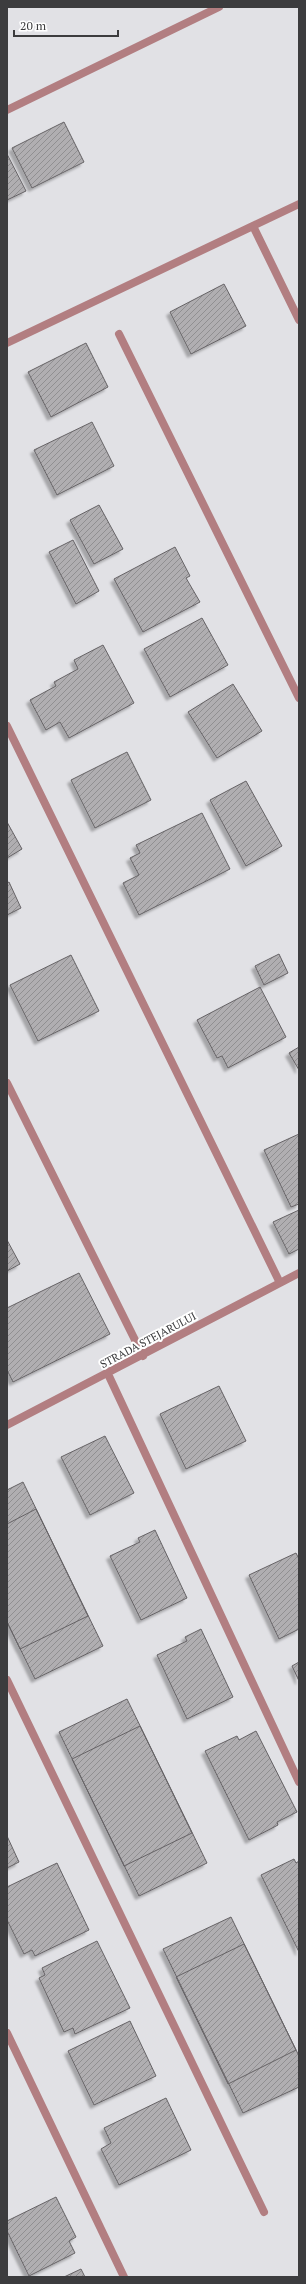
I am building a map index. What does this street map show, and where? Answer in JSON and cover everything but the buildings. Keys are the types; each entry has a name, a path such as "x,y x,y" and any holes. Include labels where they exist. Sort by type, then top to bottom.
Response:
{"street":[{"path":"7,110 219,7"},
{"path":"7,343 299,204"},
{"path":"253,226 299,320"},
{"path":"119,334 299,698"},
{"path":"7,726 280,1283"},
{"path":"7,1083 142,1356"},
{"name":"STRADA STEJARULUI","path":"7,1425 108,1374 299,1273"},
{"path":"108,1374 299,1782"},
{"path":"7,1680 264,2212"},
{"path":"7,2033 124,2277"}]}
